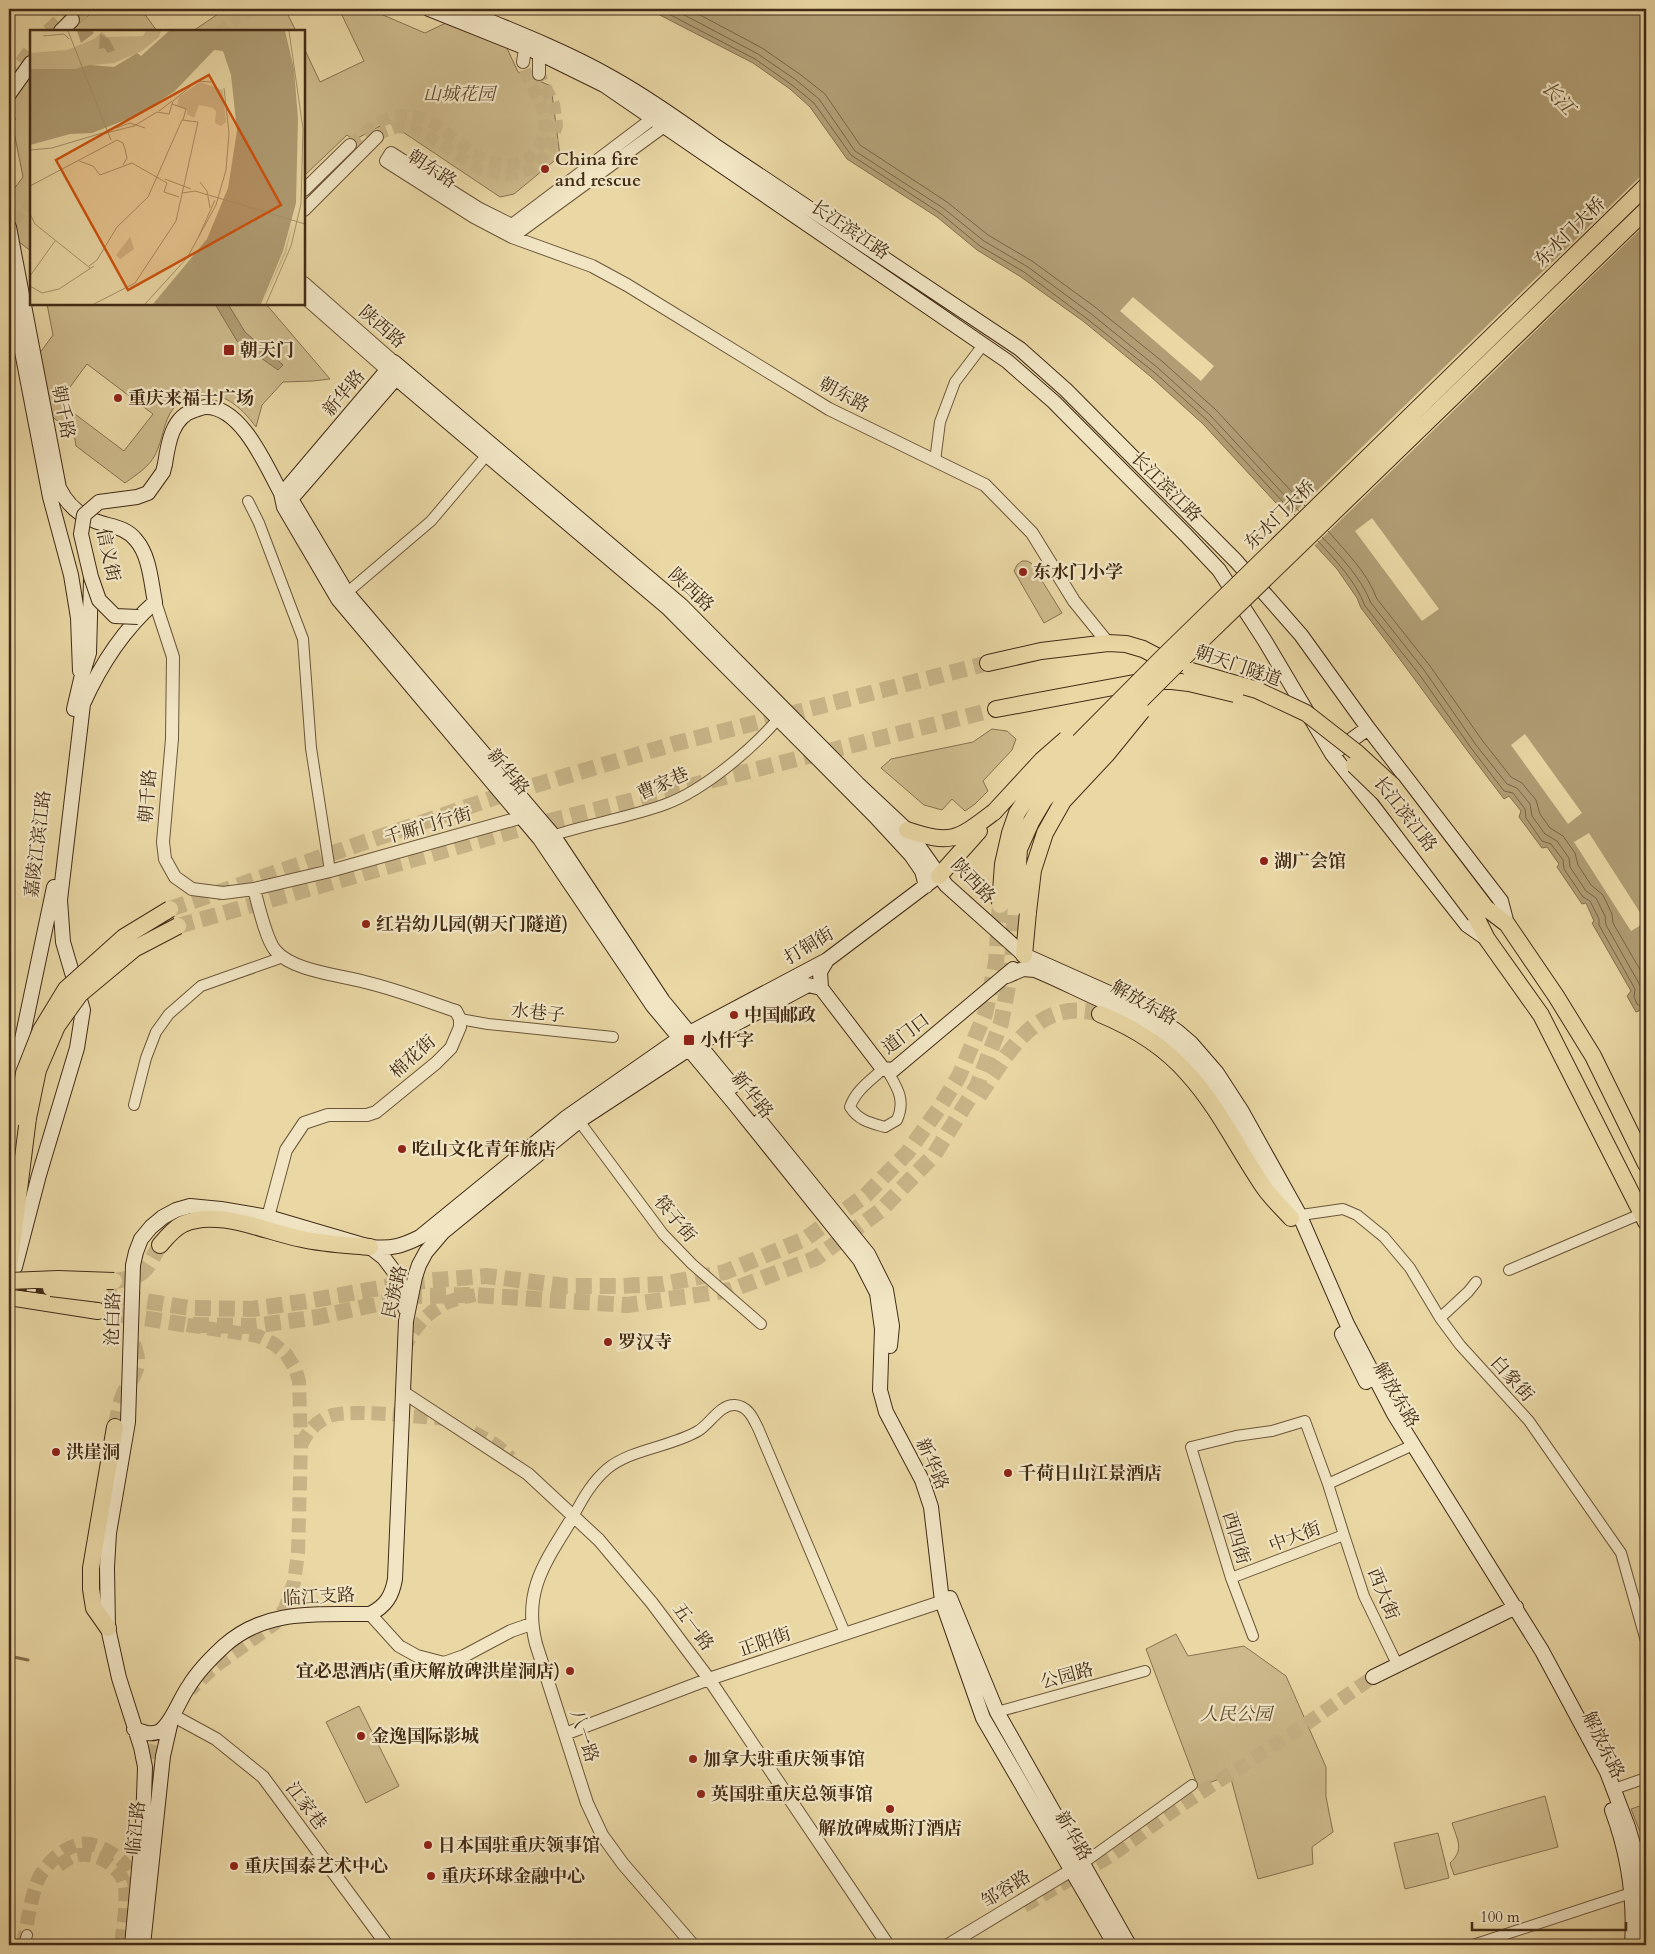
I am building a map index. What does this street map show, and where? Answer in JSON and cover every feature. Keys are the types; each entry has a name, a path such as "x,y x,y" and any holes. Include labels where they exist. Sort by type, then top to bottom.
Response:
{"main road":[{"name":"长江滨江路","path":"429,9 525,50 541,48 611,76 1020,349 1066,390 1236,561 1301,635 1368,728 1501,901 1507,924 1556,996 1593,1056 1646,1164"},
{"name":"长江滨江路","path":"460,9 525,50"},
{"path":"62,30 72,20"},
{"name":"长江滨江路","path":"541,48 604,85 1007,361 1054,402 1186,534 1219,570 1332,754 1467,926 1487,939 1541,1015 1644,1218"},
{"path":"9,94 30,64"},
{"name":"东水门大桥","path":"1169,662 1646,186"},
{"name":"东水门大桥","path":"1014,908 1003,864 1017,813 1035,786 1056,763 1169,662 1646,210"},
{"name":"朝千路","path":"10,226 59,488 65,500 75,511 94,521 128,532 138,541 148,563 146,610"},
{"name":"朝千路","path":"9,284 50,497 64,543 71,575 78,618 81,679"},
{"name":"陕西路","path":"395,370 681,605 858,784 907,830 927,856 933,881"},
{"name":"新华路","path":"395,370 286,496 284,508 343,596 546,837 690,1041 868,1254 886,1290 892,1326 887,1372 888,1390 893,1408 930,1477 939,1506 946,1600 983,1718 1076,1867 1129,1945"},
{"name":"信义街","path":"146,610 115,616 100,600 91,577 81,534 84,515 99,502 137,498 148,493 163,472 174,426 188,412 206,407 221,411 233,419 246,432 286,496"},
{"name":"陕西路","path":"491,450 669,609 875,816 933,881 946,885 1024,954"},
{"path":"64,543 67,534 94,521"},
{"path":"81,679 89,653 91,577"},
{"name":"嘉陵江滨江路","path":"9,1292 39,1175 77,1048 83,1010 63,942 60,900 83,704 94,678 146,610"},
{"name":"朝天门隧道","path":"988,663 1042,651 1108,643 1126,644 1143,649 1190,677 1257,690 1306,713 1356,752 1394,786 1480,911 1487,939"},
{"path":"933,881 966,838 994,812 1042,760 1087,720 1169,662"},
{"path":"1024,954 1014,908 1033,870 1045,833 1063,801 1128,730 1169,662"},
{"name":"朝天门隧道","path":"996,709 1145,681 1172,681 1190,677"},
{"name":"嘉陵江滨江路","path":"9,1101 54,888 74,707 81,679"},
{"path":"1332,754 1368,728"},
{"path":"907,830 931,838 966,838"},
{"name":"打铜街","path":"690,1041 827,960 933,881"},
{"path":"9,1187 24,1073 41,1030 66,989 124,937 170,909"},
{"name":"朝天门隧道","path":"1480,911 1507,924"},
{"path":"1487,939 1507,924"},
{"path":"9,1269 28,1118 38,1070 57,1026 80,994 108,969 134,949 178,926"},
{"path":"42,951 53,939 63,942"},
{"name":"道门口","path":"821,988 886,1070 893,1070 1007,976 1024,954"},
{"name":"解放东路","path":"1024,954 1145,1009 1191,1043 1228,1090 1295,1216 1352,1357 1546,1659 1607,1772 1634,1846 1643,1945"},
{"path":"821,988 820,972 827,960"},
{"name":"解放东路","path":"1007,976 1023,969 1035,970 1127,1012 1170,1038 1197,1065 1217,1091 1295,1216"},
{"name":"打铜街","path":"690,1041 808,985 821,988"},
{"path":"1100,1014 1118,1021 1147,1037 1176,1060 1242,1150 1263,1186 1295,1216"},
{"name":"民族路","path":"370,1614 380,1609 387,1601 396,1579 406,1321 415,1276 426,1252 443,1232 579,1121 690,1041"},
{"name":"民族路","path":"370,1247 387,1249 397,1247 420,1237 567,1117 690,1041"},
{"name":"沧白路","path":"134,1729 119,1678 108,1628 107,1567 108,1541 128,1422 132,1281 136,1252 141,1239 151,1227 176,1210 190,1206 268,1217 370,1247 384,1258 398,1278 402,1288 406,1321"},
{"path":"160,1245 172,1231 182,1224 198,1219 223,1219 304,1240 370,1247"},
{"path":"9,1282 58,1279 114,1281"},
{"path":"9,1282 100,1294"},
{"path":"9,1297 98,1311"},
{"path":"108,1628 94,1608 91,1589 91,1568 115,1428"},
{"name":"新华路","path":"946,1600 996,1712 1115,1945"},
{"path":"1373,1677 1512,1608"},
{"name":"解放东路","path":"1512,1608 1598,1775 1618,1829 1637,1891 1632,1945"},
{"name":"临江支路","path":"134,1729 154,1734 162,1730 200,1671 225,1645 257,1624 274,1618 296,1615 370,1614"},
{"name":"临江路","path":"143,1945 163,1756 172,1716"},
{"name":"临江路","path":"132,1945 146,1779 143,1756 134,1729"}],"street":[{"path":"539,74 541,48"},
{"path":"512,231 657,122 664,110"},
{"path":"657,122 676,118"},
{"path":"305,209 377,137"},
{"path":"305,189 350,145"},
{"name":"朝东路","path":"512,231 391,152 386,161 474,217 512,231 592,266 627,285 829,409 985,485 1032,533 1074,602 1108,643"},
{"name":"陕西路","path":"305,284 395,370"},
{"name":"陕西路","path":"305,298 395,370"},
{"path":"935,461 940,422 955,382 983,345"},
{"path":"343,596 431,521 491,450"},
{"path":"248,501 259,523 303,638 311,748 330,871"},
{"name":"朝千路","path":"146,610 173,657 172,739 163,842 164,859 175,877 192,889 223,893 254,889 330,871"},
{"name":"曹家巷","path":"546,837 668,804 706,782 741,756 755,745 778,719"},
{"name":"千厮门行街","path":"330,871 528,816"},
{"path":"254,889 270,941 275,950 283,956 301,966 365,982 456,1011 460,1018"},
{"path":"134,1105 146,1058 156,1032 169,1014 201,986 283,956"},
{"name":"水巷子","path":"460,1018 488,1024 612,1037"},
{"name":"棉花街","path":"268,1217 286,1150 304,1123 328,1115 367,1116 376,1112 436,1063 451,1048 460,1027 460,1018"},
{"path":"886,1070 899,1090 902,1103 897,1120 885,1127 865,1122 850,1107 853,1097 859,1089 886,1070"},
{"name":"筷子街","path":"579,1121 663,1234 692,1264 761,1324"},
{"name":"白象街","path":"1295,1216 1343,1209 1357,1214 1384,1237 1410,1268 1440,1318 1460,1345 1529,1421 1621,1553 1646,1641"},
{"path":"1508,1270 1644,1218"},
{"path":"1440,1318 1476,1282"},
{"name":"五一路","path":"403,1392 528,1474 599,1540 652,1603 709,1679 888,1945"},
{"path":"574,1515 591,1484 608,1468 622,1460 701,1430 725,1408 734,1405 745,1408 753,1416 846,1633"},
{"name":"中大街","path":"1191,1447 1236,1436 1272,1431 1305,1421 1344,1535 1231,1578"},
{"path":"1328,1484 1409,1446"},
{"name":"西四街","path":"1191,1447 1231,1578 1253,1636"},
{"name":"八一路","path":"574,1515 545,1562 534,1590 531,1624 588,1803 602,1835 623,1864 693,1945"},
{"name":"西大街","path":"1344,1535 1364,1596 1397,1664"},
{"name":"正阳街","path":"565,1734 709,1679 946,1600"},
{"name":"临江支路","path":"370,1614 399,1646 417,1656 444,1663 464,1656 511,1631 531,1624"},
{"name":"公园路","path":"996,1712 1145,1671"},
{"name":"江家巷","path":"172,1716 216,1739 263,1777 387,1945"},
{"path":"1614,1789 1646,1778"},
{"path":"1076,1867 1192,1786"},
{"name":"邹容路","path":"948,1945 1076,1867"},
{"path":"1473,1945 1637,1891"}],"green space":[{"path":"96,9 141,9 156,30 71,30"},
{"path":"214,9 285,9 296,30 194,30 218,14"},
{"name":"山城花园","path":"339,9 369,9 425,33 448,22 506,46 518,72 551,86 560,156 514,194 500,197 388,122 354,140 347,135 305,175 305,50 320,82 364,61"},
{"path":"30,74 30,250 19,242 10,194 23,177 12,122 16,119 9,111 9,103"},
{"name":"重庆来福士广场","path":"47,305 267,305 330,379 283,382 262,405 256,427 237,406 221,397 203,395 185,400 175,407 170,414 158,449 152,459 142,471 125,483 76,446 74,433 51,416 39,354 53,335","holes":["87,364 153,414 124,451 59,402"]},
{"path":"1022,561 1031,563 1062,613 1044,623 1014,571"},
{"path":"992,729 1007,731 1016,739 1012,750 983,781 988,791 965,811 952,799 942,810 924,805 881,768 891,759 973,742"},
{"name":"人民公园","path":"1176,1634 1188,1656 1244,1646 1286,1676 1326,1767 1326,1797 1333,1832 1312,1847 1313,1864 1258,1879 1230,1775 1198,1787 1146,1649"},
{"path":"359,1706 399,1786 366,1803 326,1722"},
{"path":"1545,1796 1558,1847 1454,1875 1450,1863 1455,1858 1459,1849 1458,1839 1452,1823"},
{"path":"1646,1804 1646,1847 1631,1809"},
{"path":"1438,1833 1449,1878 1405,1889 1394,1843"}],"water":[{"name":"长江","path":"643,9 1646,9 1646,1019 1641,1010 1636,1012 1627,996 1631,991 1592,923 1594,921 1586,903 1582,904 1557,867 1559,864 1547,847 1542,848 1519,817 1521,811 1509,796 1504,799 1361,608 1357,598 1337,569 1203,424 1150,376 1083,321 1021,277 977,250 937,217 847,159 810,107 790,89 753,63 650,10"},
{"path":"216,305 229,305 245,332 283,365 278,370 237,341"}],"pier":[{"path":"1646,171 1646,224 1313,547 1288,519"},
{"path":"1133,297 1214,366 1201,381 1120,311"},
{"path":"1372,518 1439,609 1422,621 1355,531"},
{"path":"1525,734 1582,813 1568,824 1511,745"},
{"path":"1589,833 1646,922 1631,931 1574,842"}],"waterway":[{"path":"9,1656 28,1660"}],"tunnel":[{"path":"49,30 72,9"},
{"path":"72,20 87,9"},
{"path":"221,30 255,9"},
{"path":"9,80 30,50"},
{"path":"350,145 382,121 406,115 421,118 434,124 474,153 487,160 502,164 525,161 536,151 540,144 545,131 545,123 542,107 523,62"},
{"path":"377,137 383,132 397,127 414,129 430,137 480,170 506,176 531,170 550,149 557,125 554,104 539,74"},
{"path":"15,221 30,203"},
{"path":"170,909 499,796 677,743 988,663"},
{"path":"178,926 538,824 996,709"},
{"path":"100,1294 189,1308 252,1309 412,1282 486,1276 566,1286 663,1284 725,1272 805,1239 866,1195 907,1153 940,1107 959,1076 985,1014 996,963 1000,905"},
{"path":"98,1311 187,1325 253,1326 318,1317 414,1296 475,1295 627,1305 731,1290 816,1258 880,1211 934,1155 977,1086 1001,1023 1012,966 1015,907"},
{"path":"979,1096 1014,1046 1042,1020 1059,1013 1078,1011 1100,1014"},
{"path":"114,1281 139,1275 147,1267 160,1245"},
{"path":"404,1351 410,1337 431,1312 451,1301 475,1295"},
{"path":"187,1325 258,1336 274,1344 286,1354 295,1368 299,1381 301,1445 298,1553 294,1582 285,1609 274,1624 214,1667 190,1690"},
{"path":"115,1427 122,1400 137,1362 130,1336"},
{"path":"301,1445 308,1432 318,1422 336,1414 364,1413 447,1420"},
{"path":"473,1432 496,1445 511,1458"},
{"path":"1024,1906 1112,1855 1174,1810 1296,1731 1373,1677"},
{"path":"147,1779 157,1743 168,1722"},
{"path":"23,1945 28,1917 39,1877 50,1862 69,1848 86,1844 106,1850 123,1862 129,1870 136,1892"},
{"path":"59,1865 73,1856 94,1856 108,1863 120,1874 125,1888 121,1945"}],"railway":[{"path":"1177,649 1646,191"},
{"path":"1183,656 1646,204"},
{"path":"9,1287 94,1298"}],"place":[{"name":"China fire and rescue","path":"545,169"},
{"name":"朝天门","path":"229,350"},
{"name":"重庆来福士广场","path":"118,398"},
{"name":"东水门小学","path":"1023,572"},
{"name":"湖广会馆","path":"1264,861"},
{"name":"红岩幼儿园(朝天门隧道)","path":"366,924"},
{"name":"中国邮政","path":"734,1015"},
{"name":"小什字","path":"689,1040"},
{"name":"吃山文化青年旅店","path":"402,1149"},
{"name":"罗汉寺","path":"608,1342"},
{"name":"洪崖洞","path":"56,1452"},
{"name":"千荷日山江景酒店","path":"1008,1473"},
{"name":"宜必思酒店(重庆解放碑洪崖洞店)","path":"570,1671"},
{"name":"金逸国际影城","path":"361,1736"},
{"name":"加拿大驻重庆领事馆","path":"693,1759"},
{"name":"英国驻重庆总领事馆","path":"701,1794"},
{"name":"解放碑威斯汀酒店","path":"890,1809"},
{"name":"日本国驻重庆领事馆","path":"428,1845"},
{"name":"重庆国泰艺术中心","path":"234,1866"},
{"name":"重庆环球金融中心","path":"431,1876"}]}
